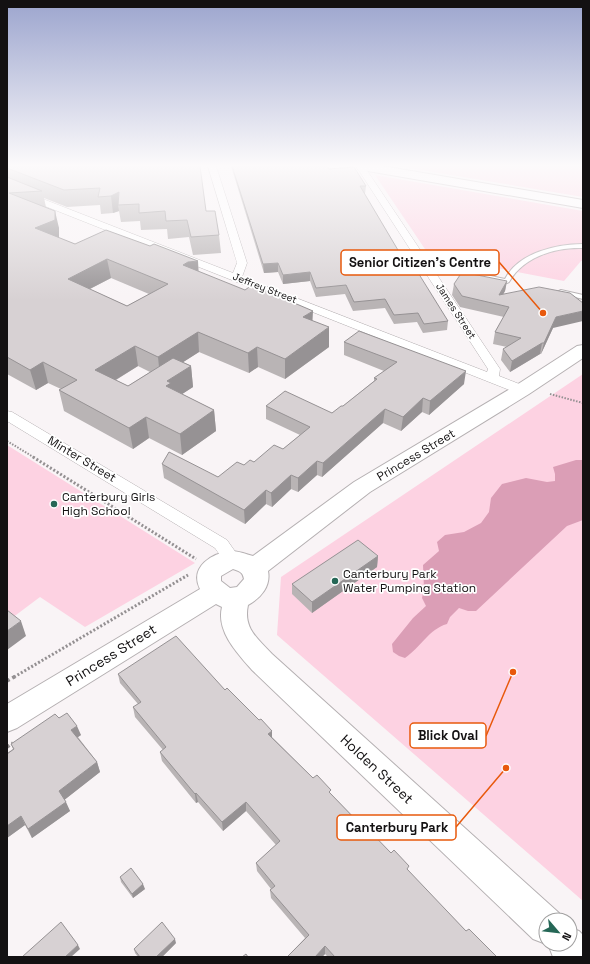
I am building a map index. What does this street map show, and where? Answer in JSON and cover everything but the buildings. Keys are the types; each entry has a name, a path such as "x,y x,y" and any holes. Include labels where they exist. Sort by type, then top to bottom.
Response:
{"street":[{"name":"Jeffrey Street","path":"66,211 522,390"},
{"path":"226,211 242,263 237,277"},
{"name":"James Street","path":"390,211 494,369 492,378"},
{"name":"Princess Street","path":"244,564 362,487 522,390 583,350"},
{"name":"Minter Street","path":"7,415 208,536 244,564"},
{"path":"225,561 244,564 257,574 255,587 249,593 225,595 209,586 208,579 212,569 225,561"},
{"name":"Princess Street","path":"7,719 225,595"},
{"name":"Holden Street","path":"225,595 233,619 243,638 257,656 289,688 538,919"}],"lane":[{"path":"424,264 507,281 516,268 530,259 564,246 583,246"},
{"path":"552,290 583,296"}],"path":[{"path":"550,394 583,403"},
{"path":"7,441 200,561"},
{"path":"7,681 192,572"}],"shaded area":[{"path":"399,211 583,211 583,261 581,261 564,281 429,255"},
{"path":"583,374 583,901 277,635 281,577"},
{"name":"Canterbury Girls High School","path":"7,445 195,563 85,627 40,597 8,621"},
{"path":"576,460 583,460 583,520 567,526 476,611 468,611 459,608 450,617 447,624 441,626 430,634 405,658 393,652 392,644 413,618 426,606 422,598 424,589 423,565 439,551 437,542 445,535 464,532 481,523 489,512 491,498 502,484 526,478 547,482 555,481 553,467"}],"place":[{"name":"Senior Citizen's Centre","path":"543,313"},
{"name":"Canterbury Girls High School","path":"54,504"},
{"name":"Canterbury Park Water Pumping Station","path":"335,581"},
{"name":"Blick Oval","path":"513,672"},
{"name":"Canterbury Park","path":"506,768"}]}
